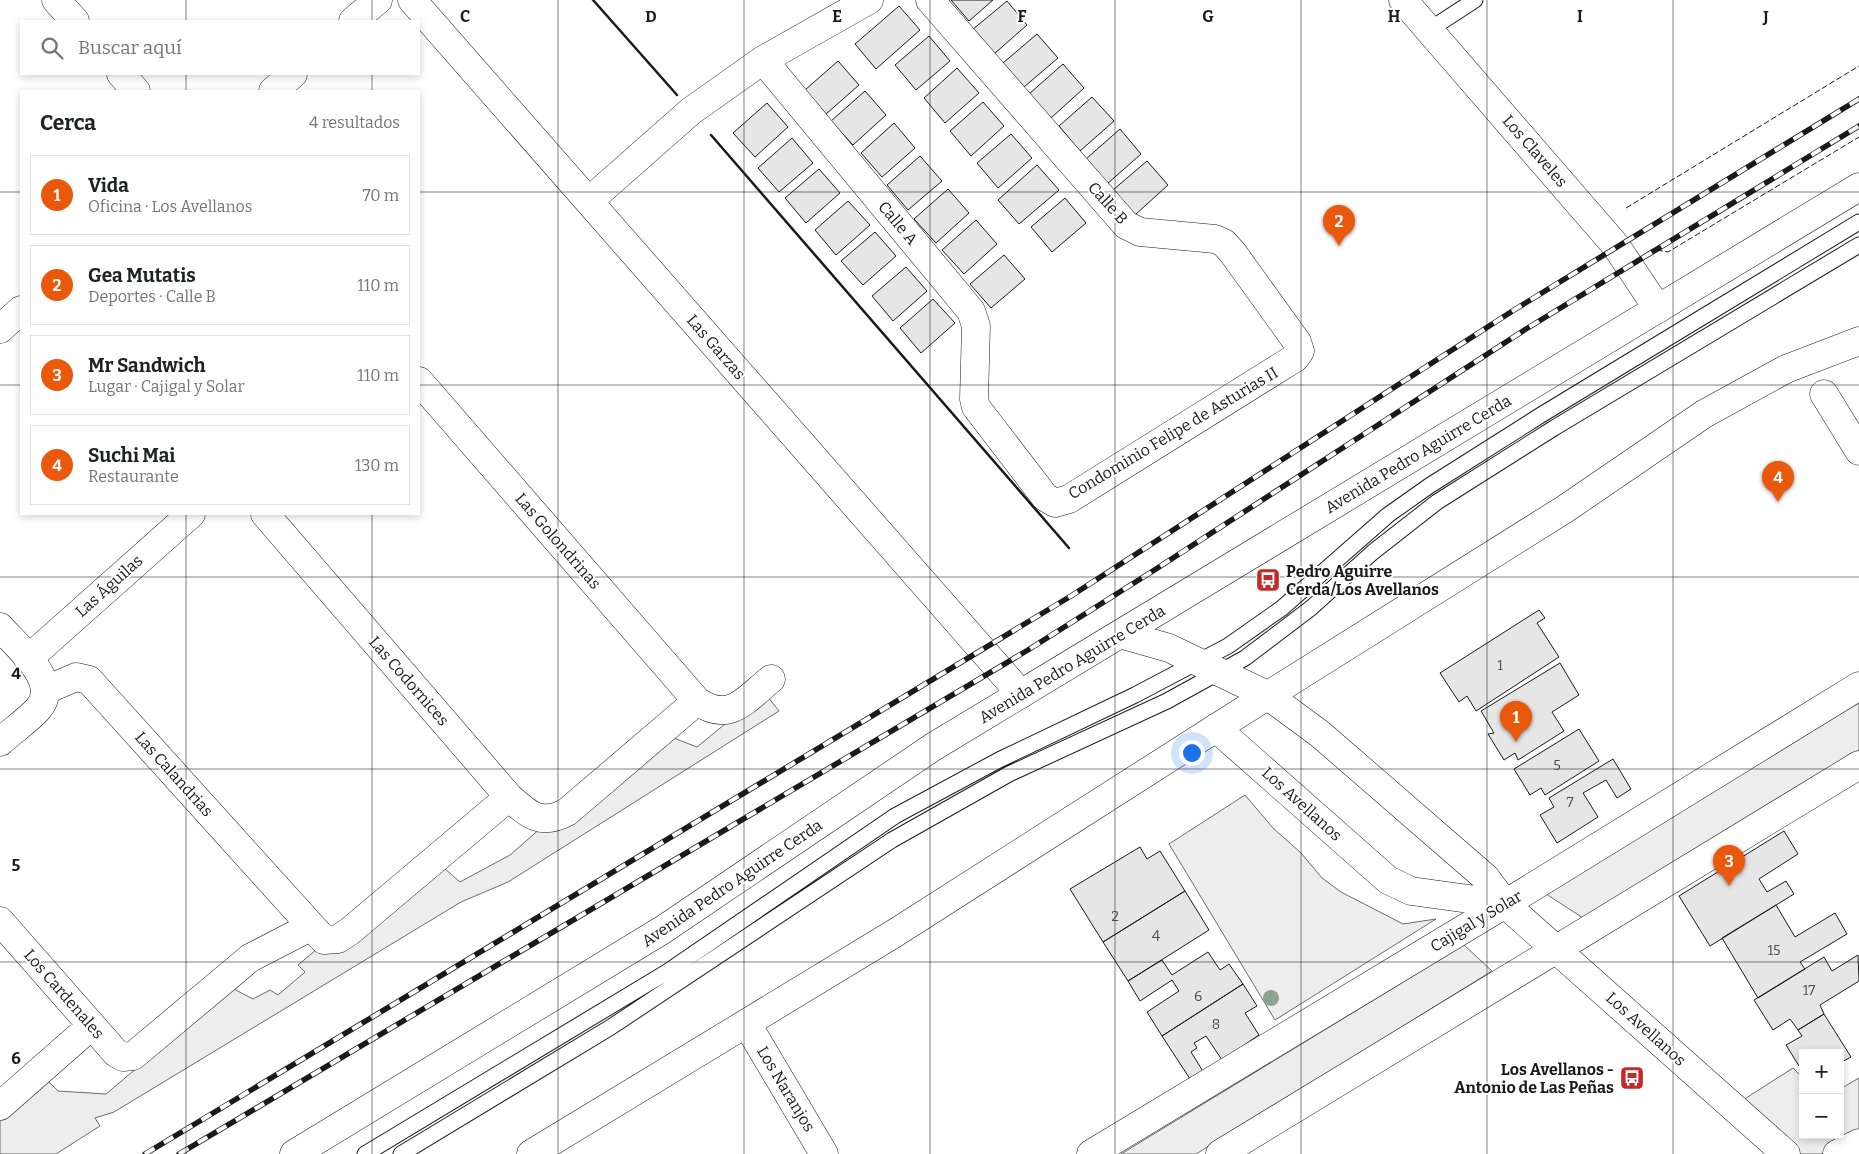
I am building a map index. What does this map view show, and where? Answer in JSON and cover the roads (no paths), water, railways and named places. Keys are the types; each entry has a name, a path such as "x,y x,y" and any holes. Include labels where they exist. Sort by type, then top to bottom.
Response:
{"main road":[{"path":"56,0 74,20"},
{"path":"354,20 378,0"},
{"name":"Las Garzas","path":"412,0 1021,694"},
{"path":"589,202 691,111 763,60 869,0"},
{"name":"Calle B","path":"930,0 1126,225 1140,232 1215,239 1234,253 1297,342 1300,351 1295,358"},
{"name":"Los Claveles","path":"1403,0 1616,246 1658,309"},
{"name":"Calle A","path":"763,60 971,311 976,326 974,399 976,407"},
{"path":"122,75 135,90"},
{"path":"275,90 292,75"},
{"name":"Avenida Pedro Aguirre Cerda","path":"294,1154 631,950 933,747 1859,187"},
{"path":"531,1154 895,933 1267,695 1565,509 1674,432 1717,406 1786,369 1859,341"},
{"name":"Condominio Felipe de Asturias II","path":"976,407 1045,498 1055,503 1069,498 1295,358"},
{"name":"Las Golondrinas","path":"420,382 697,701"},
{"path":"1824,394 1859,451"},
{"name":"Las Águilas","path":"28,659 190,515"},
{"name":"Las Codornices","path":"266,515 510,797 531,816 542,819 555,819 567,812 697,701"},
{"path":"0,627 44,680 46,690 38,708 0,742"},
{"name":"Los Avellanos","path":"1120,634 1143,639 1211,667 1267,695 1320,734 1486,878 1505,904 1786,1154"},
{"name":"Las Calandrias","path":"46,690 76,677 89,680 310,927 324,940 338,939 350,931 510,797"},
{"path":"697,701 717,712 730,711 771,679"},
{"name":"Cajigal y Solar","path":"1091,1154 1505,904 1859,686"},
{"name":"Los Avellanos","path":"1216,728 1388,880 1411,891 1505,904"},
{"path":"1220,1154 1859,765"},
{"name":"Los Cardenales","path":"0,921 116,1054 123,1057 133,1056 250,958 310,927"},
{"name":"Los Naranjos","path":"747,1024 824,1154"},
{"path":"0,1106 91,1026"},
{"path":"1837,1154 1859,1143"}],"lane":[{"path":"1429,30 1475,0"},
{"path":"401,1154 611,1027 892,840 1009,774 1167,701 1211,667 1228,646 1282,608 1388,515 1429,486 1541,415 1859,222"},
{"path":"364,1154 667,972 896,816 999,760 1135,696 1211,667 1245,658 1311,608 1372,552 1437,502 1554,428 1859,245"}],"railway":[{"path":"145,1154 1071,596 1514,310 1859,99"},
{"path":"179,1154 1028,650 1526,329 1859,126"}],"place":[{"name":"Gea Mutatis","path":"1339,246"},
{"name":"Suchi Mai","path":"1778,502"},
{"name":"Pedro Aguirre Cerda/Los Avellanos","path":"1268,580"},
{"name":"Vida","path":"1516,742"},
{"name":"Mr Sandwich","path":"1729,886"},
{"name":"Los Avellanos - Antonio de Las Peñas","path":"1632,1078"}]}
